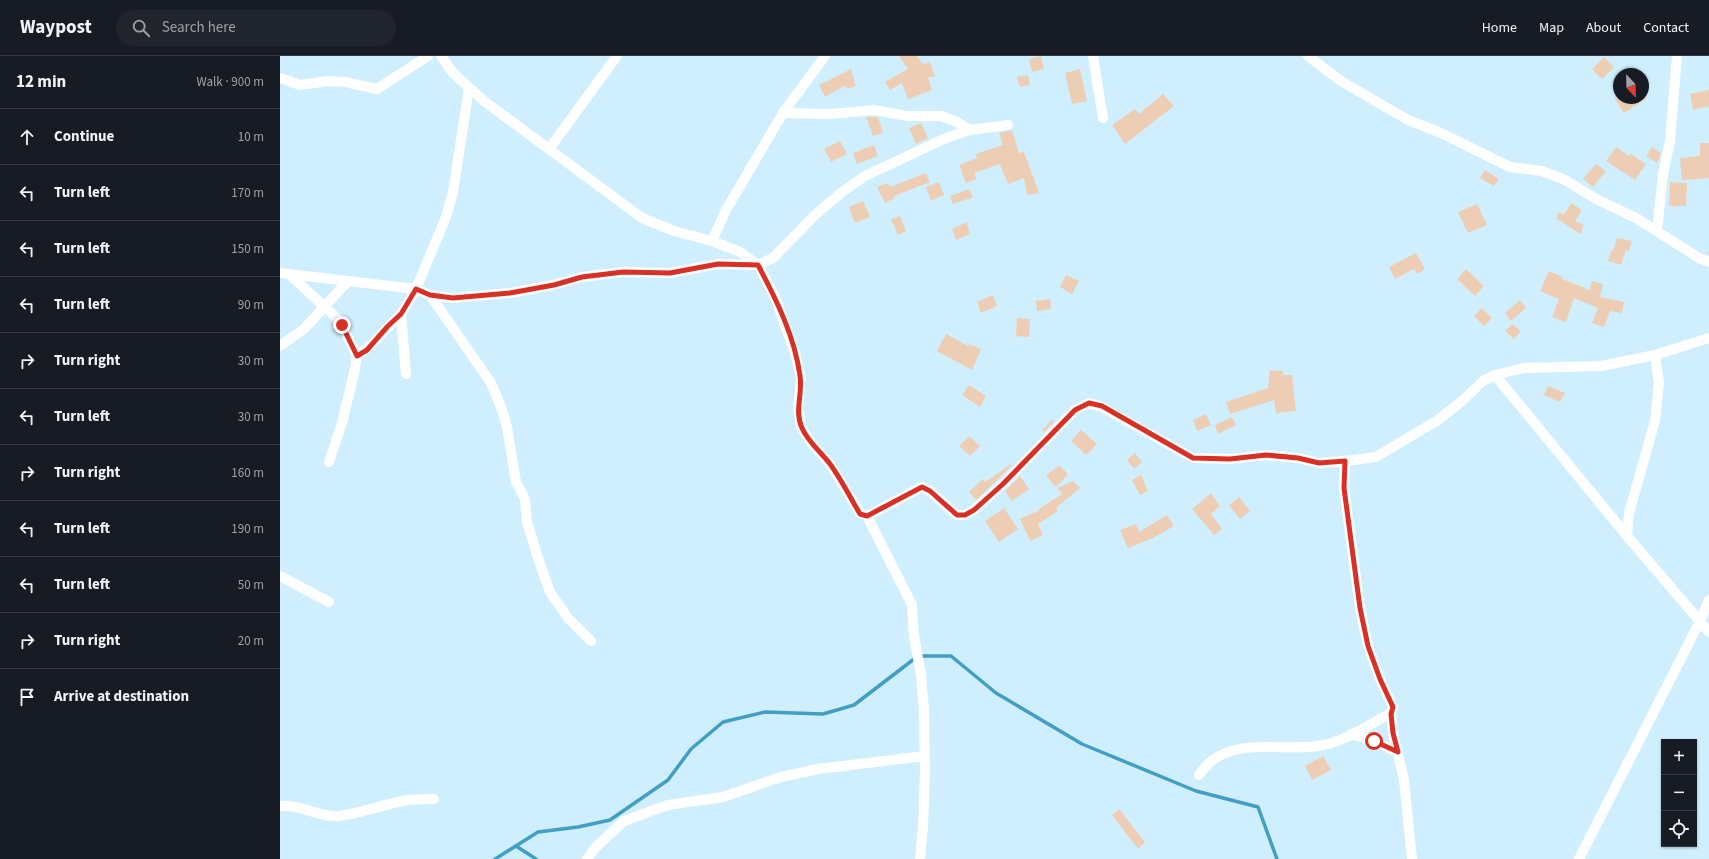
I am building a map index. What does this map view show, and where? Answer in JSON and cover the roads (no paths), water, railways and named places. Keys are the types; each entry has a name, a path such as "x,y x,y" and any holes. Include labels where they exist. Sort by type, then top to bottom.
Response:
{"street":[{"path":"280,78 300,85 329,81 345,82 377,89 428,56"},
{"path":"441,56 453,73 484,101 642,218 674,231 712,241 740,252 758,265 775,297 795,353 801,378 798,407 801,427 812,444 830,464 860,514 867,516 922,487 930,491 957,515 965,515 974,510 1003,484 1075,410 1089,403 1102,406 1193,458 1230,459 1266,455 1298,458 1319,463 1345,461 1376,457 1438,420 1462,401 1482,381 1495,375 1524,368 1601,366 1655,355 1709,338"},
{"path":"549,149 617,56"},
{"path":"712,241 726,210 783,113 825,56"},
{"path":"1093,56 1103,118"},
{"path":"1308,56 1341,82 1408,120 1510,167 1542,171 1565,180 1657,231 1699,258 1709,262"},
{"path":"1657,231 1663,175 1670,141 1677,56"},
{"path":"357,356 367,350 388,326 401,314 416,289 446,217 453,192 469,88"},
{"path":"783,113 831,114 874,110 907,116 941,116 957,122 970,130"},
{"path":"285,273 416,289 430,295 453,298 510,293 554,285 582,277 623,272 670,273 718,264 758,265 773,258 815,215 842,192 865,176 946,138 970,130 1008,125"},
{"path":"285,273 340,321 357,356 342,423 329,462"},
{"path":"280,346 304,330 348,281"},
{"path":"430,295 491,383 503,414 516,482 525,499 527,522 550,592 568,618 591,641"},
{"path":"401,314 406,374"},
{"path":"1627,536 1629,513 1655,421 1659,383 1655,355"},
{"path":"1495,375 1627,536 1709,632"},
{"path":"1345,461 1344,488 1360,608 1368,646 1380,679 1393,707 1391,714 1393,733 1404,780 1412,859"},
{"path":"1614,520 1629,513"},
{"path":"867,516 912,605 914,636 921,676 924,710 925,756 923,827 920,859"},
{"path":"280,576 330,602"},
{"path":"1579,859 1700,621 1709,600"},
{"path":"1199,775 1209,763 1226,753 1249,747 1300,748 1319,746 1351,734 1391,714"},
{"path":"1351,734 1374,741 1398,752"},
{"path":"587,859 596,847 624,821 668,805 723,797 780,777 818,768 925,756"},
{"path":"280,806 289,805 323,816 340,816 404,800 434,799"}],"waterway":[{"path":"495,859 538,832 578,827 610,820 668,780 691,749 723,722 765,712 823,714 854,705 918,656 951,656 996,693 1082,744 1196,791 1258,807 1277,859"},
{"path":"516,846 536,859"}]}
